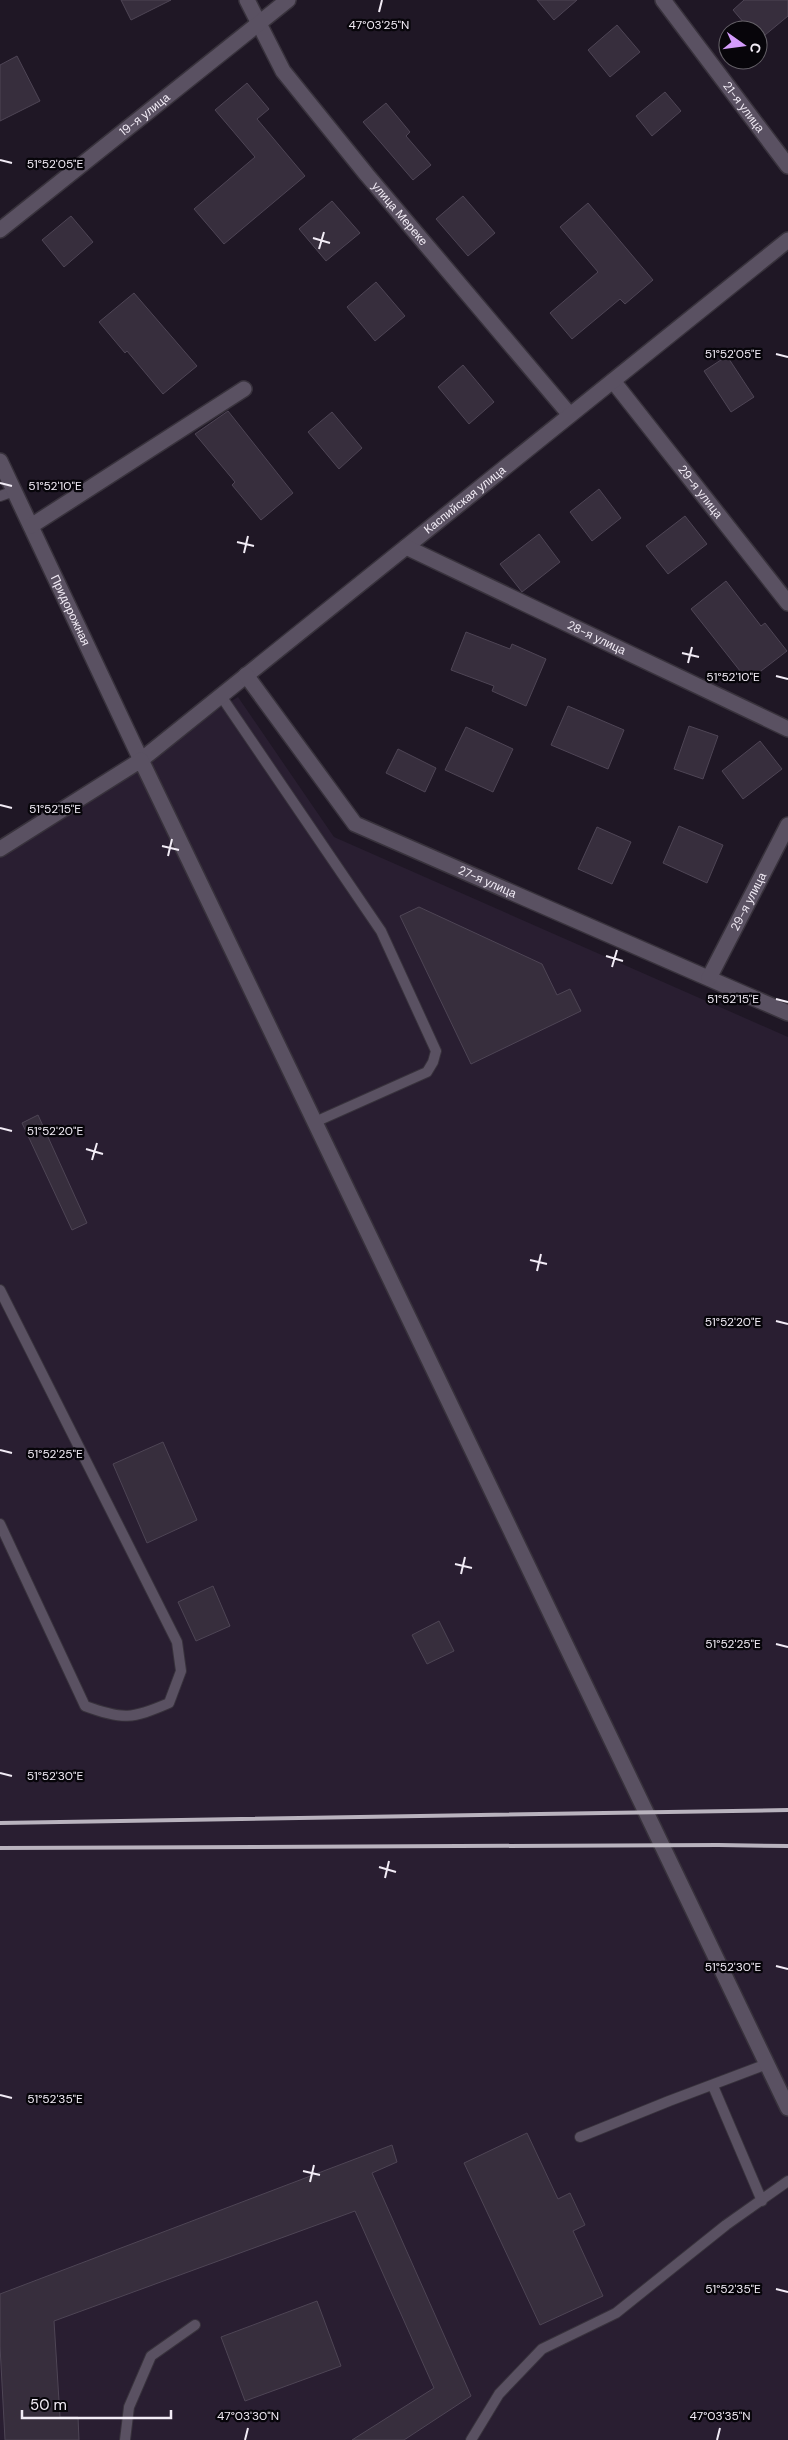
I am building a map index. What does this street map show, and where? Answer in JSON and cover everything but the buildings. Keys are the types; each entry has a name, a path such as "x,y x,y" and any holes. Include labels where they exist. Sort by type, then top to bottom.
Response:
{"street":[{"name":"улица Мереке","path":"247,0 283,71 367,175 475,300 570,415"},
{"name":"19-я улица","path":"0,230 288,0"},
{"name":"21-я улица","path":"663,0 788,166"},
{"name":"Каспийская улица","path":"0,849 141,760 788,240"},
{"name":"29-я улица","path":"613,381 788,602"},
{"path":"31,526 244,389"},
{"name":"Придорожная","path":"0,461 7,493 31,526 141,760 788,2108"},
{"name":"28-я улица","path":"406,547 788,729"},
{"name":"27-я улица","path":"246,675 355,824 788,1013"},
{"name":"29-я улица","path":"709,978 788,825"}],"lane":[{"path":"221,696 381,931 436,1051 434,1062 427,1072 315,1122"},
{"path":"0,1290 177,1642 181,1671 169,1703 138,1716 108,1715 85,1706 0,1524"},
{"path":"580,2137 767,2064"},
{"path":"712,2086 762,2200"},
{"path":"471,2440 500,2394 542,2349 616,2313 726,2225 788,2181"},
{"path":"126,2440 129,2407 151,2356 195,2325"}],"shaded area":[{"path":"238,697 334,837 788,1037 788,2440 0,2440 0,847"}],"railway":[{"path":"0,1823 788,1810"},
{"path":"0,1848 788,1846"}]}
